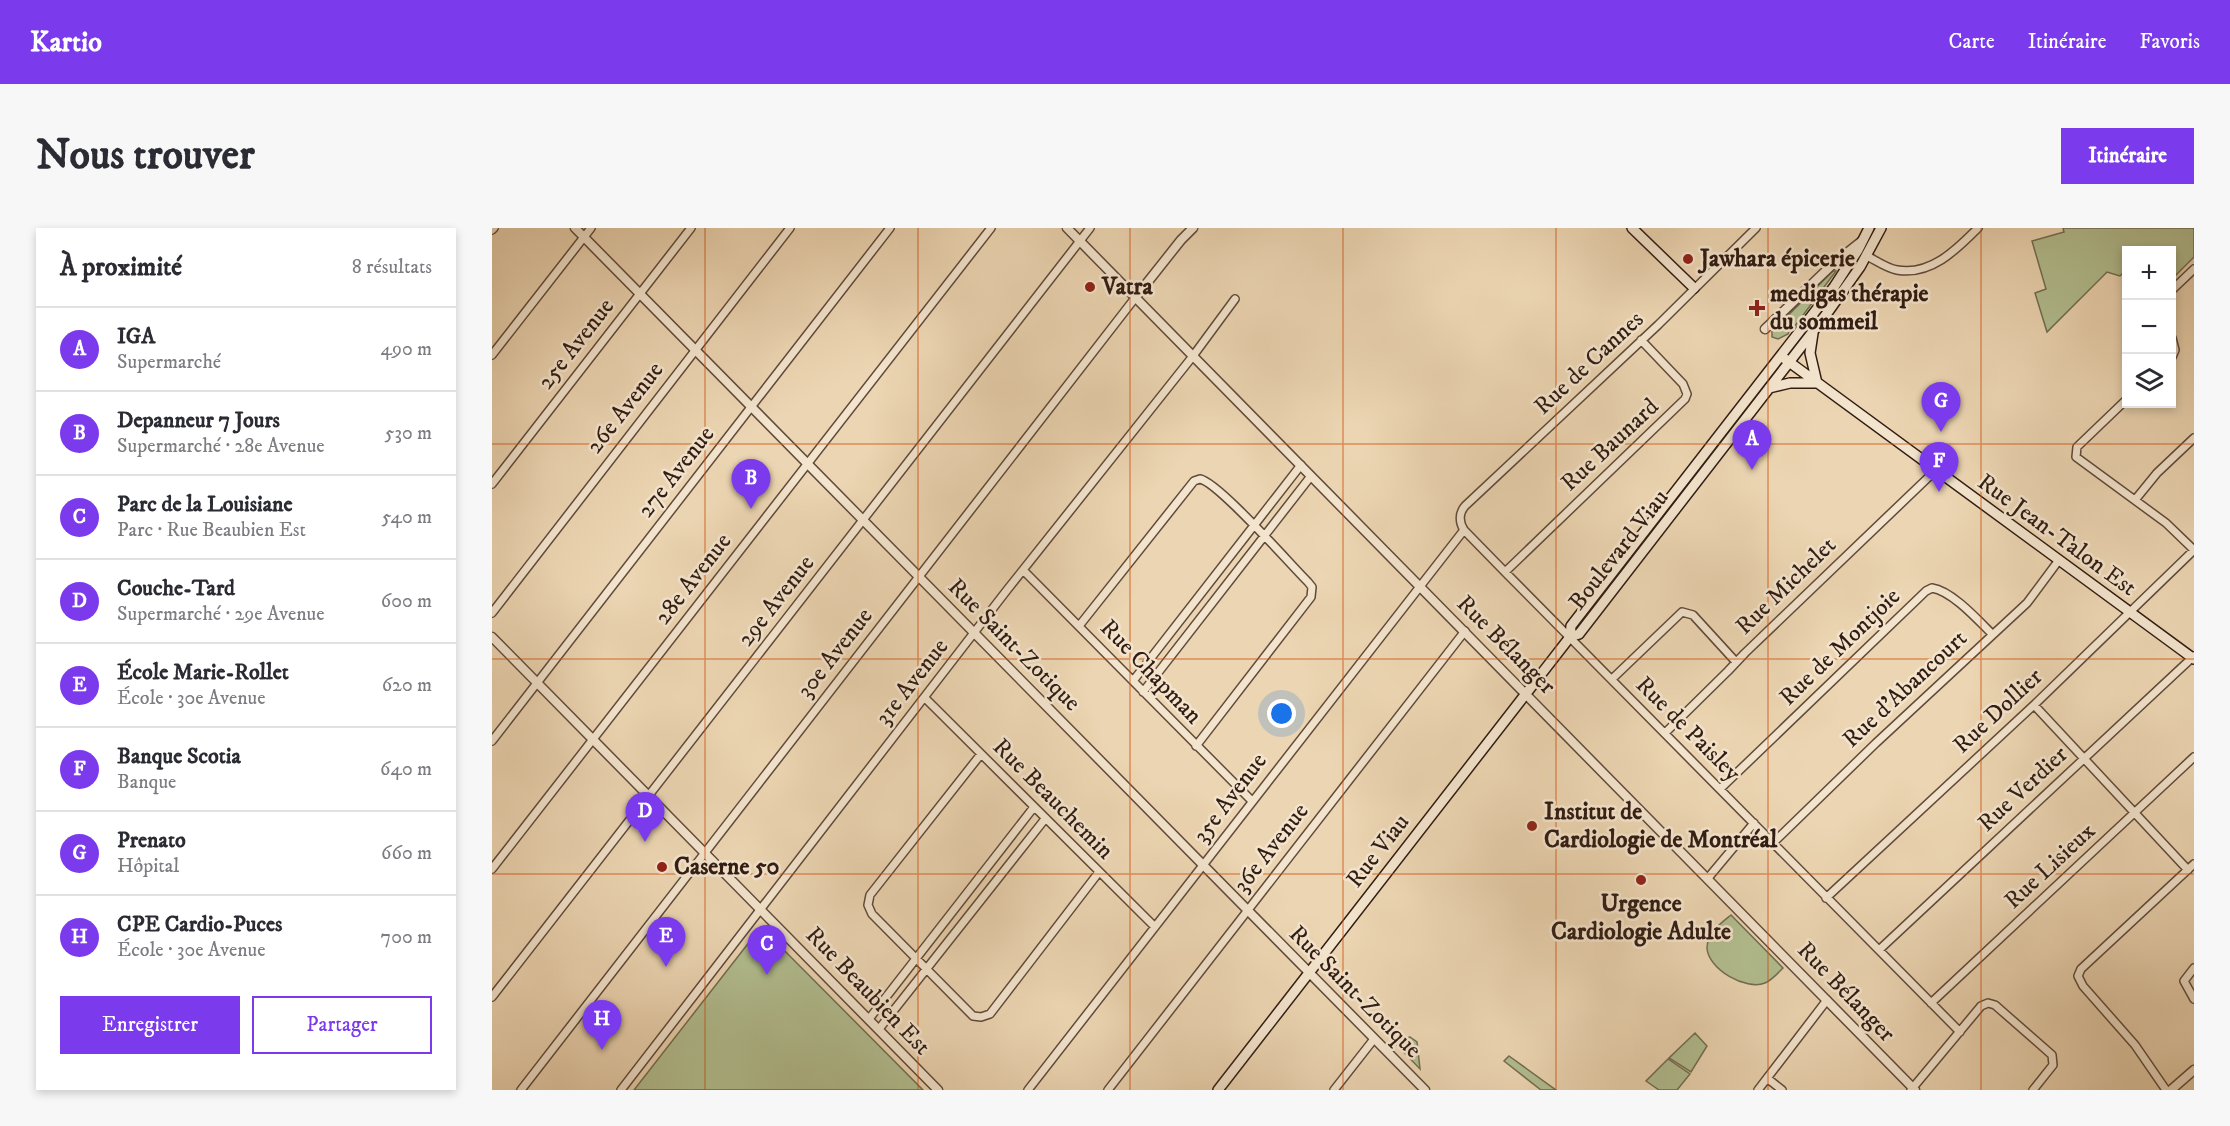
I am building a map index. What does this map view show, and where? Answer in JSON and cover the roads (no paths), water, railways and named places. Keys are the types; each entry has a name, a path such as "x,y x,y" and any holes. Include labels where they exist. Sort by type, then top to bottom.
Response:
{"main road":[{"path":"1632,228 1694,288"},
{"name":"Boulevard Viau","path":"1869,228 1842,276 1571,626 1570,638 1579,634 1847,288 1881,228"},
{"path":"1769,388 1790,383 1817,383 1810,353 1814,331"},
{"name":"Rue Jean-Talon Est","path":"1780,356 2193,658"},
{"name":"Rue Viau","path":"1218,1090 1570,638"}],"street":[{"name":"Rue Saint-Zotique","path":"575,228 1425,1090"},
{"path":"492,354 591,228"},
{"name":"25e Avenue","path":"492,484 691,228"},
{"name":"26e Avenue","path":"492,613 790,228"},
{"name":"27e Avenue","path":"492,741 890,228"},
{"name":"28e Avenue","path":"492,869 991,228"},
{"name":"Rue Bélanger","path":"1067,228 1466,631 1913,1089"},
{"name":"29e Avenue","path":"492,997 1090,228"},
{"name":"30e Avenue","path":"521,1090 1135,298 1193,228"},
{"name":"Rue de Cannes","path":"1464,530 1460,517 1465,506 1756,228"},
{"path":"1867,256 1901,271 1914,270 1944,259 1977,228"},
{"name":"Boulevard Viau","path":"1765,329 1833,264 1863,240"},
{"path":"1833,264 1838,263 1843,267 1842,276"},
{"path":"2176,286 2194,269"},
{"name":"31e Avenue","path":"621,1090 1023,570 1193,356 1235,298"},
{"name":"Rue Baunard","path":"1504,572 1686,399 1687,394 1683,384 1641,340"},
{"path":"2122,405 2080,445 2075,453 2079,459 2166,524 2194,550"},
{"path":"2135,500 2157,473 2194,438"},
{"path":"1133,681 1301,465"},
{"name":"Rue Michelet","path":"1665,733 1936,470"},
{"path":"1143,692 1311,476"},
{"path":"1079,626 1194,480 1200,478 1212,483 1308,582 1311,587 1311,597 1196,746"},
{"name":"Rue de Paisley","path":"1464,530 1960,1032"},
{"name":"35e Avenue","path":"1028,1090 1251,800 1464,530"},
{"name":"Rue Dollier","path":"1826,898 2034,705 2194,550"},
{"name":"Rue d'Abancourt","path":"1773,843 1876,742 2030,599 2059,560"},
{"name":"Rue Chapman","path":"1023,570 1251,800"},
{"name":"Rue de Montjoie","path":"1720,789 1929,589 1935,588 1943,592 1971,613 1992,634"},
{"path":"1612,679 1682,612 1693,615 1736,662"},
{"name":"36e Avenue","path":"1108,1090 1466,631"},
{"name":"Rue Beaubien Est","path":"492,637 939,1090"},
{"name":"Rue Verdier","path":"1879,950 2193,658"},
{"name":"Rue Beauchemin","path":"926,698 1155,927"},
{"path":"2034,705 2188,870"},
{"path":"981,754 870,895 868,905 872,914 973,1016 981,1017 990,1014 1099,872"},
{"name":"Rue Lisieux","path":"1931,1003 2194,757"},
{"path":"869,1019 1034,807"},
{"path":"879,1029 1045,819"},
{"path":"1708,878 1754,823"},
{"path":"2166,1090 2135,1045 2083,986 2078,976 2081,969 2194,864"},
{"path":"2194,968 2184,981 2194,999"},
{"path":"1758,1090 1827,1000"},
{"path":"1913,1089 1981,1006 1988,1003 1995,1005 2052,1055 2053,1065 2033,1090"},
{"path":"1334,1090 1374,1040"},
{"path":"2171,1090 2194,1070"},
{"path":"1767,1078 1782,1090"}],"place":[{"name":"Jawhara épicerie","path":"1688,259"},
{"name":"Vatra","path":"1090,287"},
{"name":"medigas thérapie du sommeil","path":"1757,308"},
{"name":"Prenato","path":"1941,432"},
{"name":"IGA","path":"1752,470"},
{"name":"Banque Scotia","path":"1939,492"},
{"name":"Depanneur 7 Jours","path":"751,509"},
{"name":"Institut de Cardiologie de Montréal","path":"1532,826"},
{"name":"Couche-Tard","path":"645,842"},
{"name":"Caserne 50","path":"662,867"},
{"name":"Urgence Cardiologie Adulte","path":"1641,880"},
{"name":"École Marie-Rollet","path":"666,967"},
{"name":"Parc de la Louisiane","path":"767,975"},
{"name":"CPE Cardio-Puces","path":"602,1050"}]}
